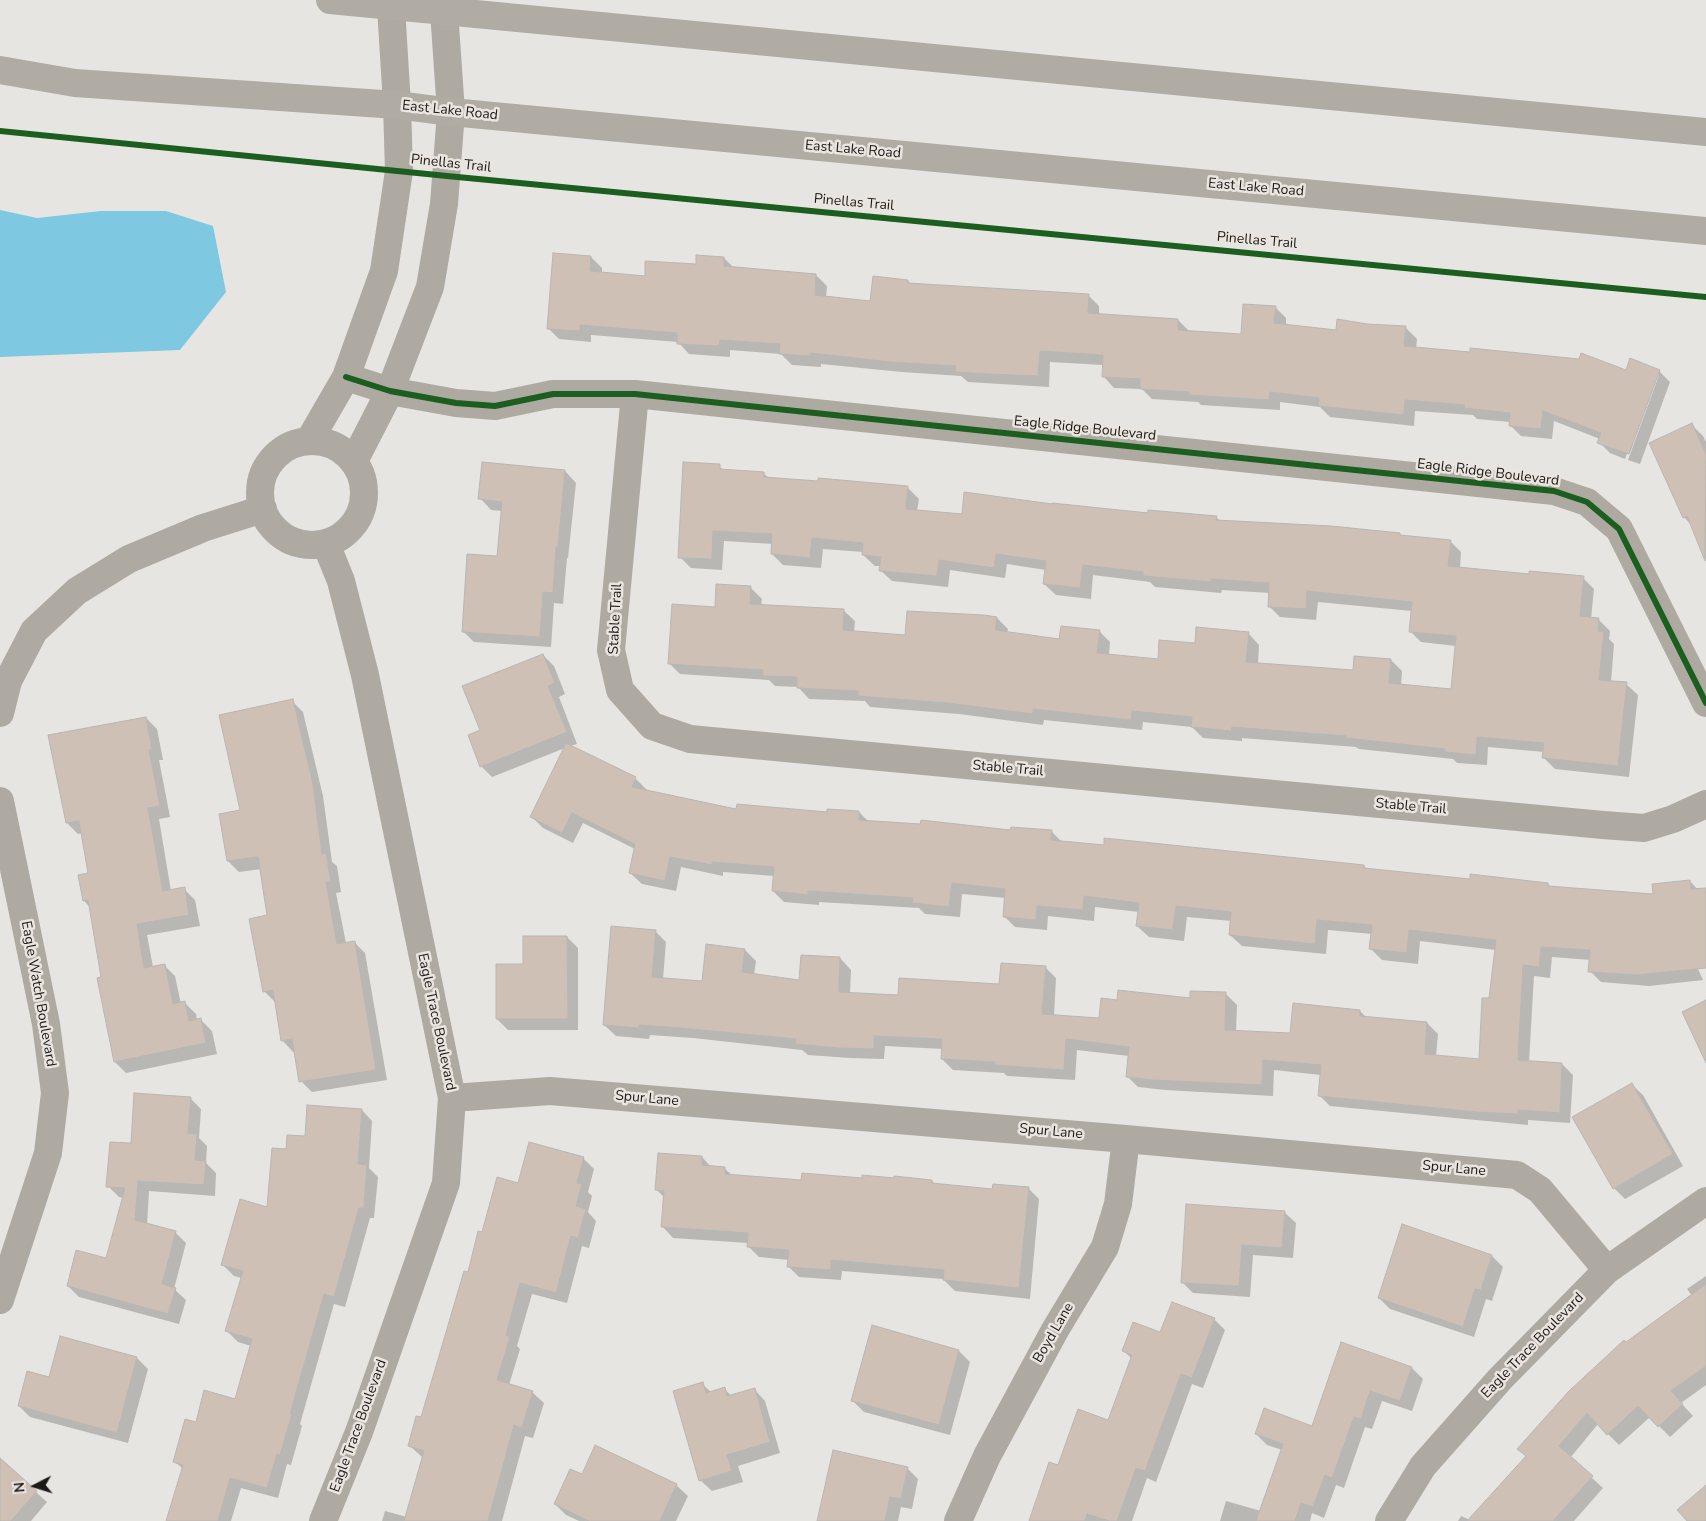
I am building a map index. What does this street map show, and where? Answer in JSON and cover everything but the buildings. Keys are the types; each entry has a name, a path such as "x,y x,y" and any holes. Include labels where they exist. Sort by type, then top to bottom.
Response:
{"main road":[{"path":"330,0 1706,132"},
{"name":"East Lake Road","path":"0,70 76,83 397,105 451,112 1706,231"}],"street":[{"path":"310,441 346,377 384,271 399,170 397,105 390,7"},
{"path":"354,461 390,391 430,287 444,204 451,112 444,12"},
{"name":"Eagle Ridge Boulevard","path":"346,377 390,391 456,403 495,406 553,394 635,394 1554,491 1587,502 1619,529 1706,703"},
{"name":"Stable Trail","path":"635,394 611,650 620,690 652,726 690,739 1603,825 1644,828 1673,819 1706,804"},
{"path":"310,441 326,443 342,450 354,461 362,476 364,493 362,510 354,525 341,537 326,544 310,545 295,542 280,534 270,523 263,509 260,493 269,463 280,452 294,444 310,441"},
{"path":"0,713 8,681 34,631 77,591 129,559 202,528 263,509"},
{"name":"Eagle Trace Boulevard","path":"323,1521 359,1432 446,1183 452,1098 365,675 341,581 326,544"},
{"name":"Eagle Watch Boulevard","path":"0,801 46,1024 55,1093 48,1153 0,1300"},
{"name":"Spur Lane","path":"452,1098 550,1091 1126,1139 1517,1175 1540,1190 1607,1270"},
{"name":"Boyd Lane","path":"958,1521 986,1456 1055,1330 1105,1247 1118,1204 1126,1139"},
{"name":"Eagle Trace Boulevard","path":"1389,1521 1423,1466 1500,1379 1607,1270 1706,1201"}],"water":[{"path":"0,210 37,218 101,211 166,211 213,226 226,292 180,350 0,357"}],"cycle path":[{"name":"Pinellas Trail","path":"0,131 1706,297"},
{"path":"346,377 390,391 456,403 495,406 553,394 635,394 1554,491 1587,502 1619,529 1706,703"}]}
